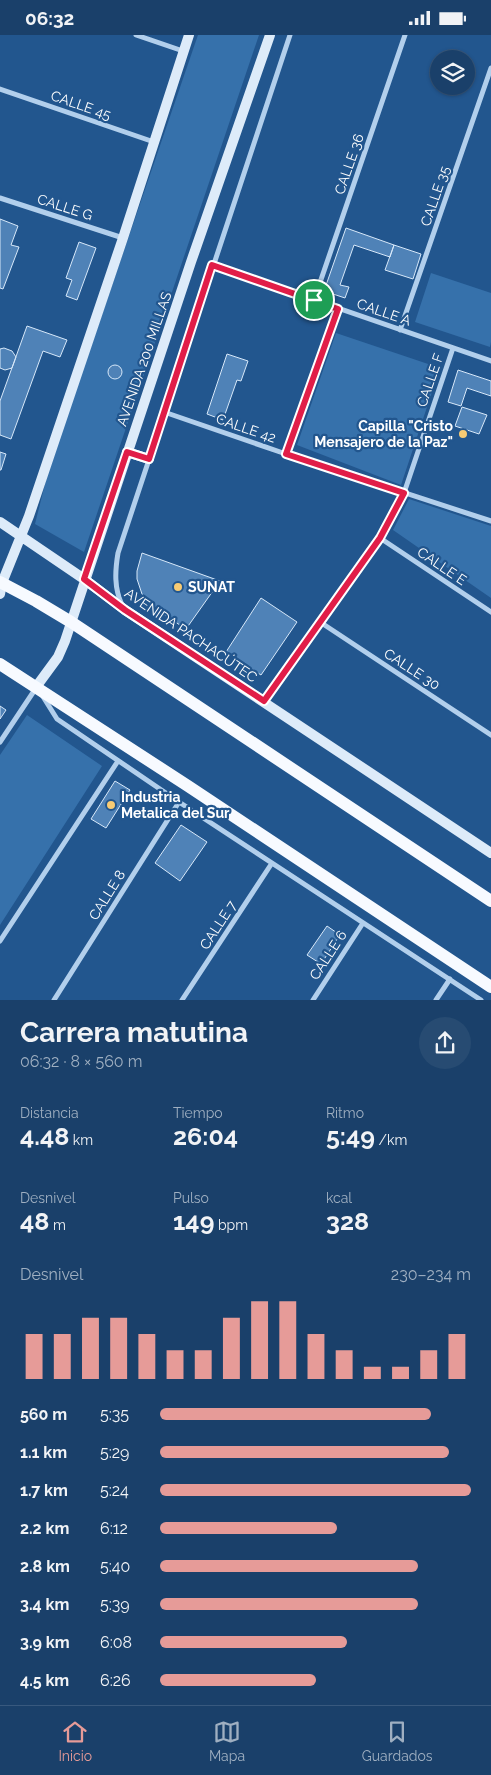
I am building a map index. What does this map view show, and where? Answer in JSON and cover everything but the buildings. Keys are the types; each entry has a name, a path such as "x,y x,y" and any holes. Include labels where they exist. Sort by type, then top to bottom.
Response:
{"main road":[{"path":"189,35 123,239 22,536 1,586 36,601 71,622 491,901"},
{"name":"AVENIDA 200 MILLAS","path":"36,687 58,657 71,622 127,452 270,35"},
{"path":"127,452 149,459"},
{"name":"AVENIDA PACHACÚTEC","path":"0,522 84,579 125,610 491,853"},
{"path":"0,664 188,785 491,987"}],"street":[{"path":"136,35 184,51"},
{"path":"125,610 119,599 115,570 118,553 212,265 290,35"},
{"name":"CALLE 36","path":"314,300 405,35"},
{"name":"CALLE 35","path":"400,330 491,68"},
{"name":"CALLE 45","path":"0,89 154,142"},
{"name":"CALLE G","path":"0,198 123,239"},
{"name":"CALLE A","path":"212,265 491,361"},
{"path":"286,454 338,309"},
{"name":"CALLE F","path":"264,701 380,538 404,493 453,348"},
{"name":"CALLE 42","path":"164,412 491,521"},
{"name":"CALLE E","path":"380,538 491,612"},
{"name":"CALLE 30","path":"320,622 491,735"},
{"path":"0,742 36,687 57,719 179,802 481,1000"},
{"path":"0,941 118,761"},
{"name":"CALLE 8","path":"54,1000 179,802"},
{"name":"CALLE 7","path":"182,1000 272,863"},
{"name":"CALLE 6","path":"313,1000 363,923"},
{"path":"436,1000 450,979"}],"shaded area":[{"path":"198,35 259,35 84,552 35,524 48,472"},
{"path":"431,273 491,293 490,347 415,322"},
{"path":"336,333 440,368 401,485 297,445"},
{"path":"409,499 491,526 491,598 393,530"},
{"path":"27,715 102,766 0,925 0,755"}],"place":[{"name":"Capilla \"Cristo Mensajero de la Paz\"","path":"463,434"},
{"name":"SUNAT","path":"178,587"},
{"name":"Industria Metalica del Sur","path":"111,805"}],"route":[{"path":"212,265 314,300 338,309 286,454 404,493 380,538 264,701 125,610 84,579 127,452 149,459 212,265"}]}
